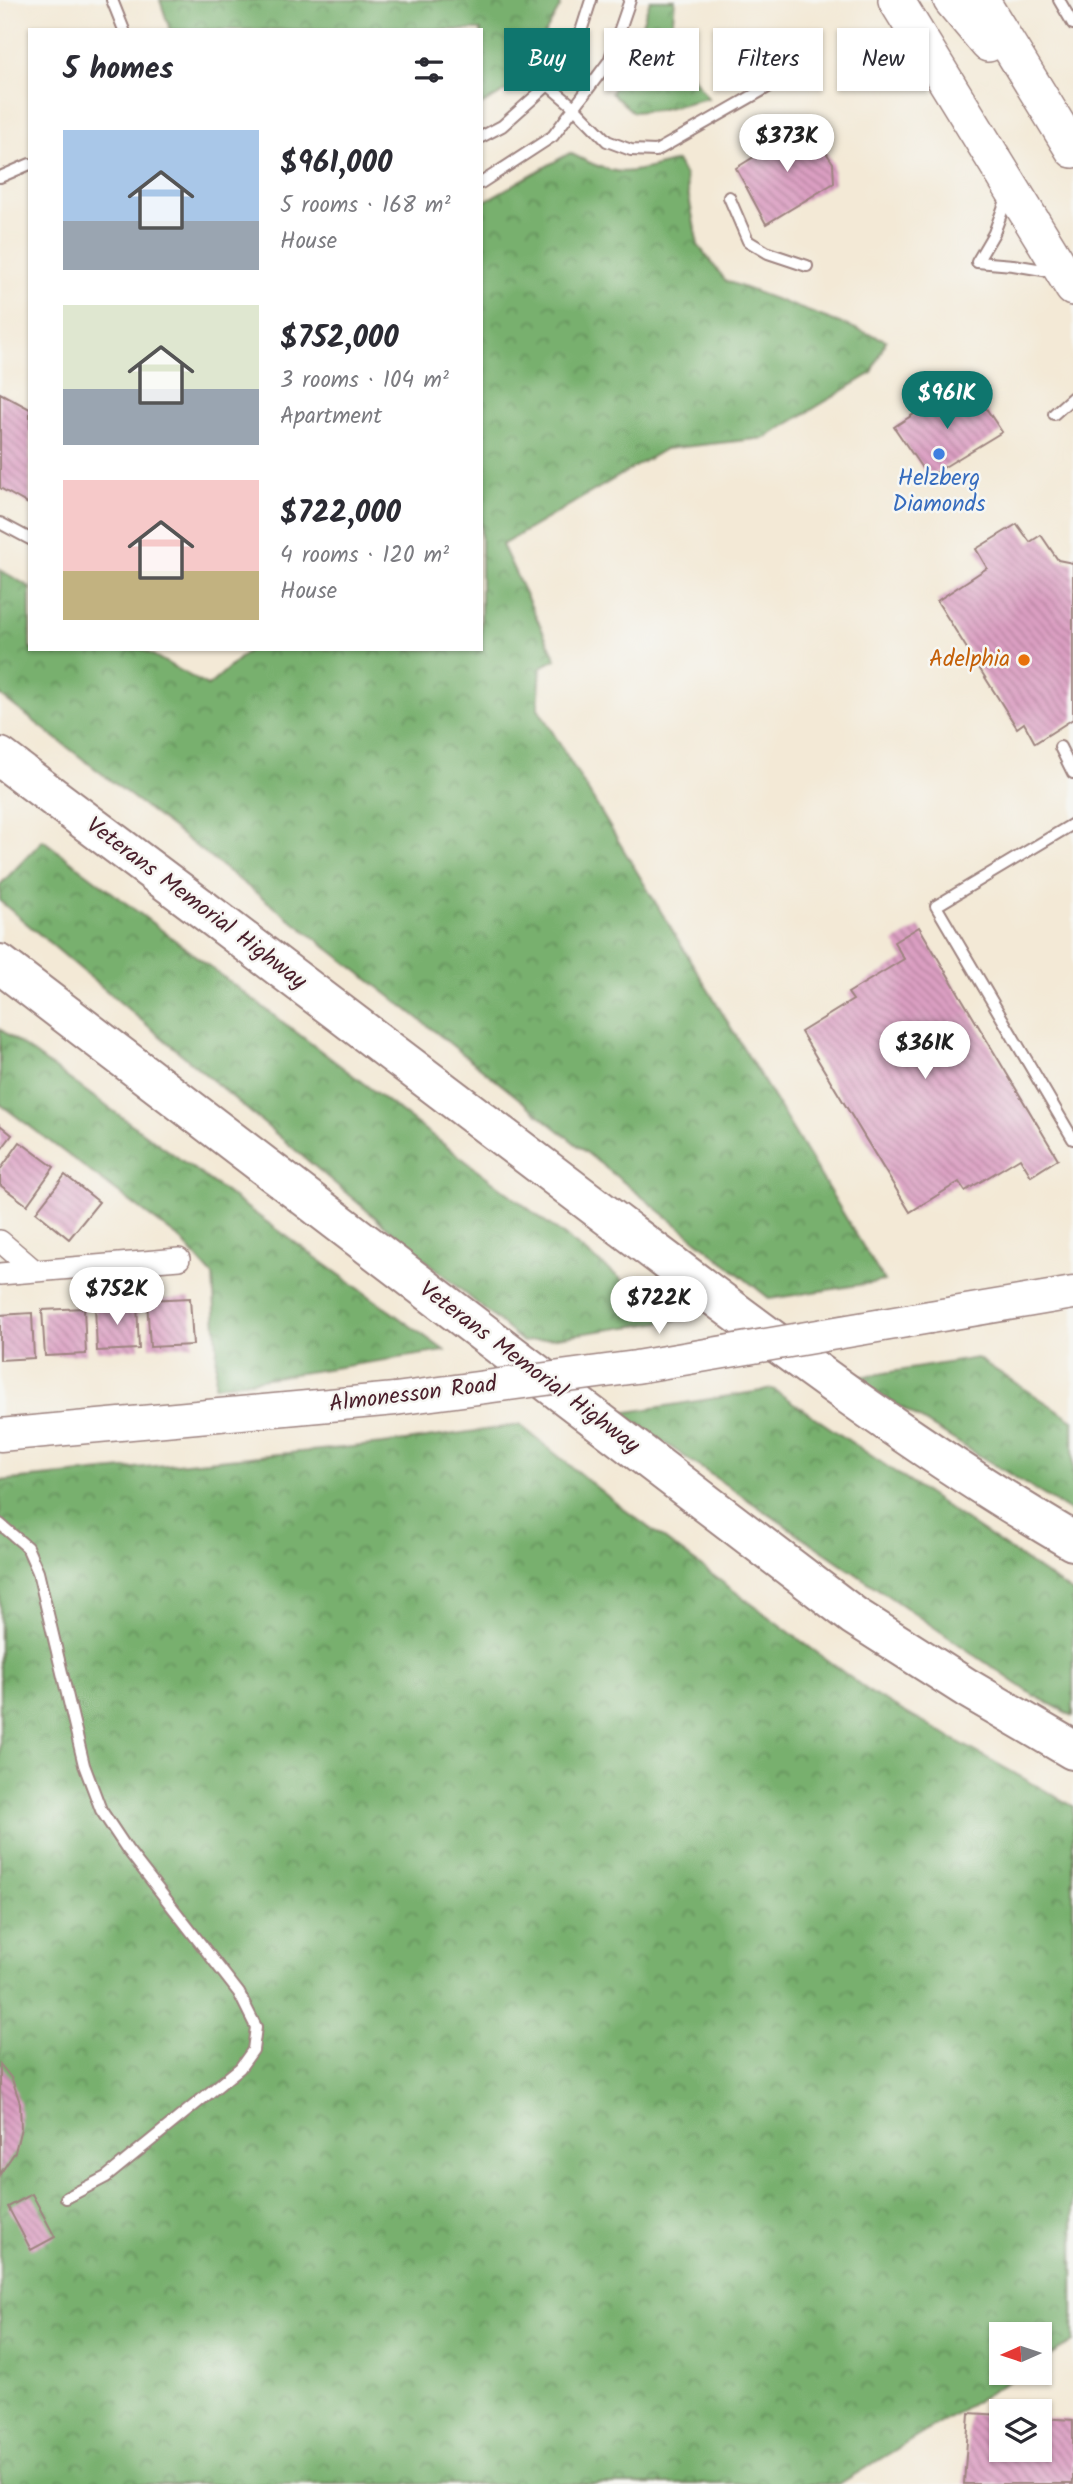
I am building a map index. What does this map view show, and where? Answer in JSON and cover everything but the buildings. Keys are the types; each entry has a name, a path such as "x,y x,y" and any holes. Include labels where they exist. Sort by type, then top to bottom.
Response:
{"highway":[{"name":"Veterans Memorial Highway","path":"0,757 276,962 410,1068 850,1396 919,1445 1073,1541"},
{"name":"Veterans Memorial Highway","path":"0,964 854,1616 967,1688 1073,1750"}],"main road":[{"path":"896,0 1069,281"},
{"path":"951,0 1063,122"},
{"path":"981,0 1063,122 1073,149"},
{"name":"Almonesson Road","path":"0,1435 395,1399 636,1367 1073,1293"}],"street":[{"path":"0,1241 35,1271"},
{"path":"0,1274 178,1259"}],"lane":[{"path":"112,0 123,28"},
{"path":"582,28 591,0"},
{"path":"483,182 553,136 608,61 630,0"},
{"path":"1059,0 1073,24"},
{"path":"483,136 510,119 541,91"},
{"path":"555,91 607,141 631,150 656,151 761,91"},
{"path":"0,177 28,165"},
{"path":"1011,188 994,233 977,262 1013,265 1069,281"},
{"path":"729,197 748,241 768,253 807,266"},
{"path":"1054,414 1073,397"},
{"path":"0,523 28,538"},
{"path":"1060,747 1073,773"},
{"path":"1073,824 936,906 1073,1139"},
{"path":"0,1524 27,1546 37,1572 84,1765 101,1810 127,1849 239,1993 256,2027 253,2050 240,2068 106,2177 66,2198"}],"green space":[{"path":"160,0 561,0 548,28 504,28 506,91 483,104 483,28 169,28"},
{"path":"650,0 675,0 672,28 641,28"},
{"path":"699,85 708,98 658,110 633,112 611,93 699,91"},
{"path":"570,153 600,167 622,172 677,161 685,176 698,245 726,281 886,340 872,373 765,438 665,449 502,545 556,659 541,667 538,708 884,1281 770,1299 413,1014 0,695 0,570 28,586 28,651 146,651 208,686 248,651 483,651 483,202"},
{"path":"43,840 675,1320 523,1342 0,901 0,885"},
{"path":"0,1029 445,1351 215,1386 217,1347 213,1276 180,1239 0,1104"},
{"path":"977,1358 1073,1420 1073,1513 853,1378"},
{"path":"773,1389 1073,1593 1073,1716 1033,1695 621,1413"},
{"path":"520,1425 617,1504 874,1695 1073,1806 1073,2342 1052,2355 1052,2322 989,2322 989,2385 1002,2385 839,2484 0,2484 0,1481 383,1444"}],"place":[{"name":"Helzberg Diamonds","path":"939,454"},
{"name":"Adelphia","path":"1024,660"}]}
